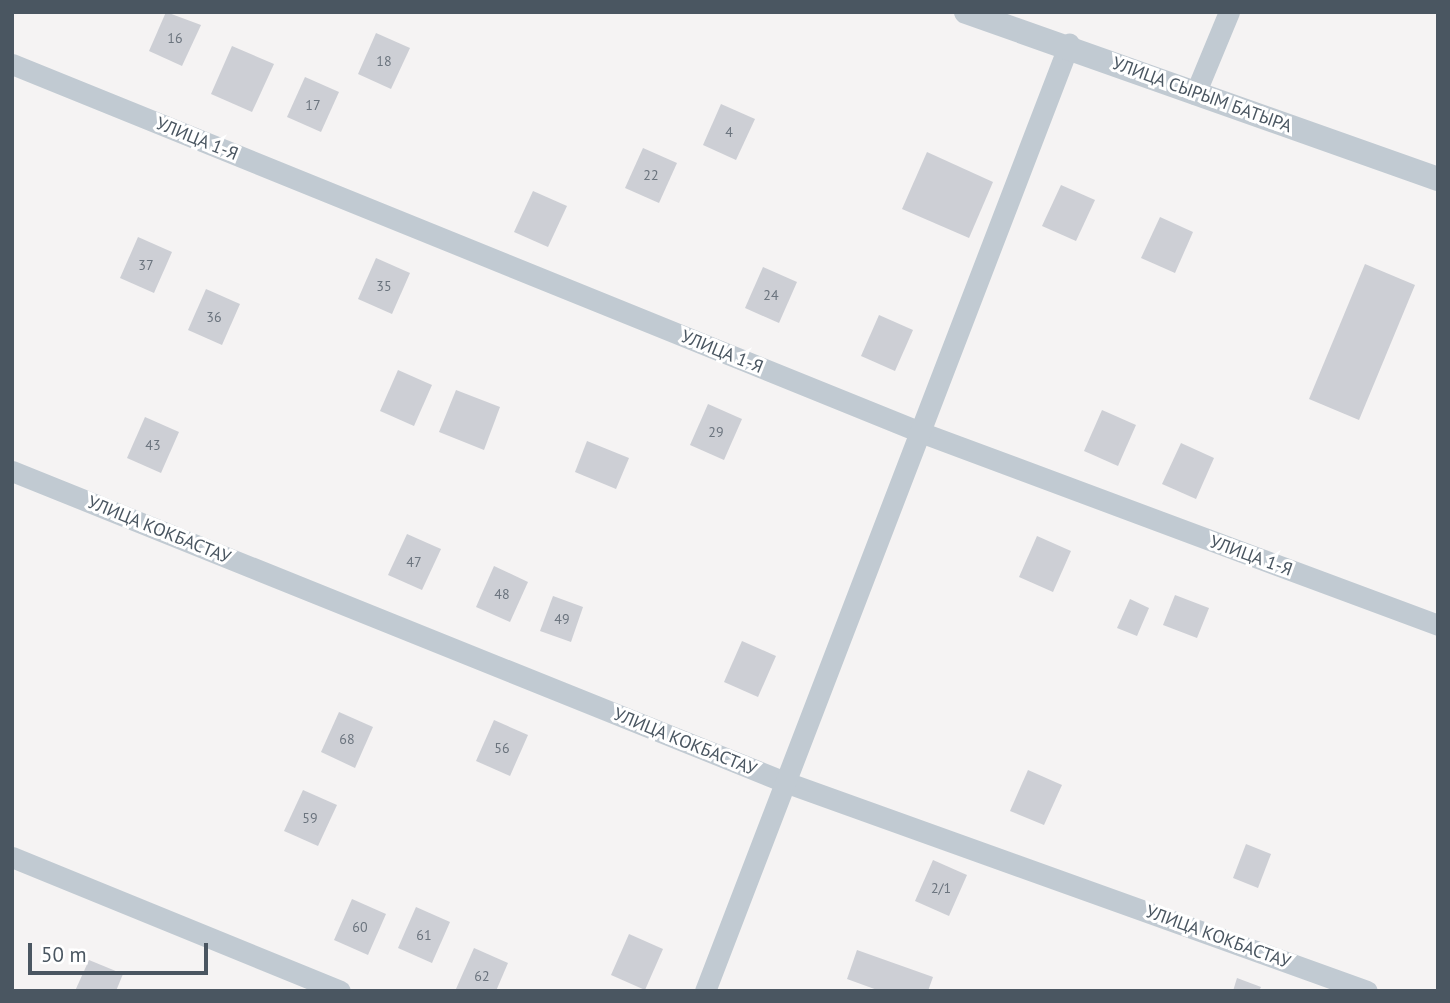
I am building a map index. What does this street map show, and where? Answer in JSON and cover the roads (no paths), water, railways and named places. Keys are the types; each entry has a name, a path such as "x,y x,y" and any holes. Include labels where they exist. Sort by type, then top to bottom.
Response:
{"street":[{"name":"УЛИЦА СЫРЫМ БАТЫРА","path":"966,12 1069,44 1195,94 1438,179"},
{"path":"1195,94 1228,12"},
{"path":"705,991 1069,44"},
{"name":"УЛИЦА 1-Я","path":"12,64 920,432 1438,625"},
{"name":"УЛИЦА КОКБАСТАУ","path":"12,471 785,782 1367,991"},
{"path":"12,858 340,991"}]}
